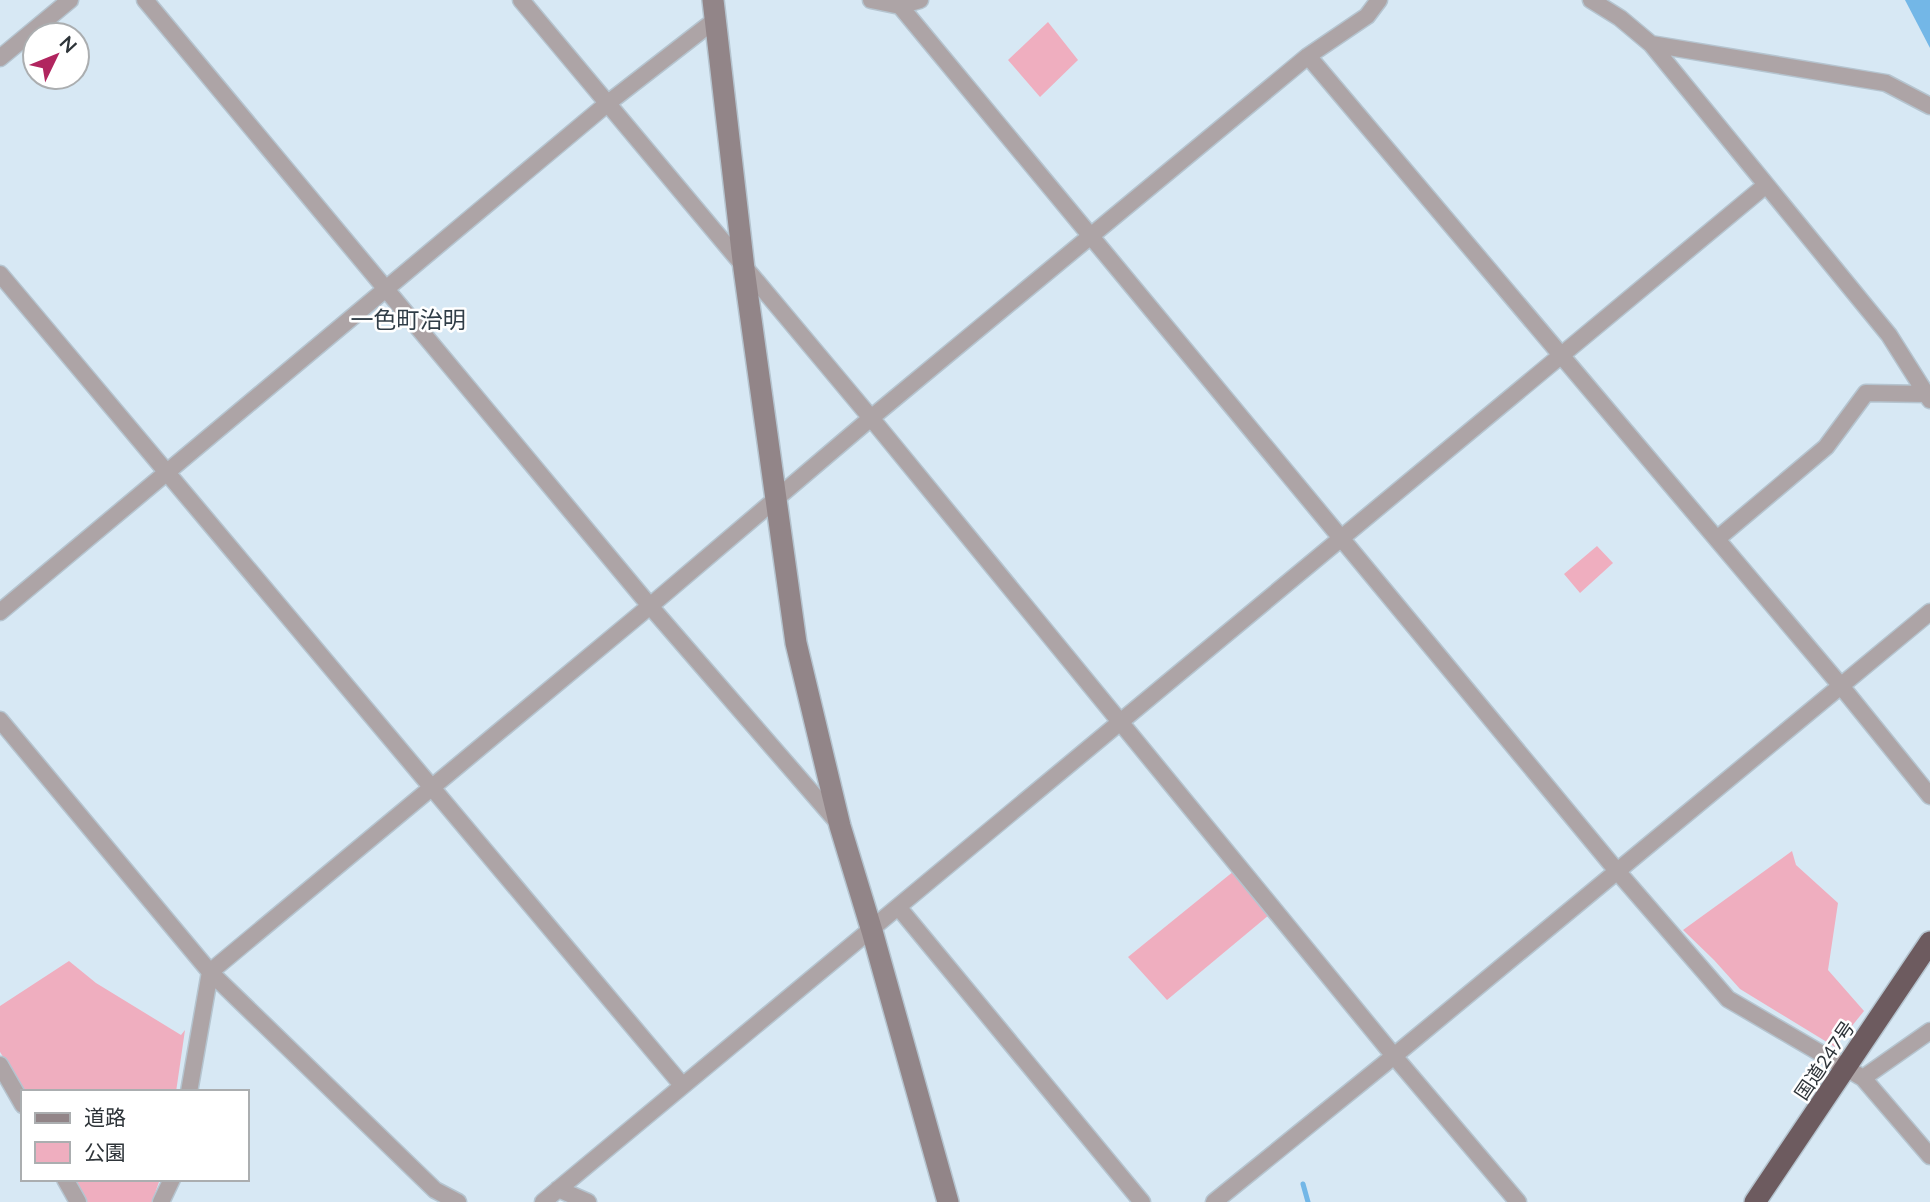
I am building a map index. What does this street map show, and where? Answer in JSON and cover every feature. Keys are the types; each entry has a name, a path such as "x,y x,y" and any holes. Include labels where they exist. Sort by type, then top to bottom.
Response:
{"highway":[{"name":"国道247号","path":"1755,1202 1855,1073 1930,942"}],"street":[{"path":"0,58 70,0"},
{"path":"145,0 650,606 840,826"},
{"path":"521,0 871,418 1394,1056 1518,1202"},
{"path":"871,0 900,6 920,0"},
{"path":"189,1090 211,972 871,418 1308,57 1367,16 1379,0"},
{"path":"1591,0 1620,18 1651,44 1889,335 1928,397"},
{"path":"900,6 1617,871 1728,999 1855,1073 1930,1156"},
{"path":"0,612 608,103 714,10"},
{"path":"714,10 744,269 796,643 840,826 948,1202"},
{"path":"1651,44 1886,83 1930,106"},
{"path":"1308,57 1563,355 1930,796"},
{"path":"543,1202 1766,185"},
{"path":"0,274 682,1085"},
{"path":"1717,539 1826,447 1866,393 1928,397"},
{"path":"1214,1202 1930,612"},
{"path":"0,720 211,972 435,1190 458,1202"},
{"path":"899,908 1142,1202"},
{"path":"1855,1073 1930,1031"},
{"path":"0,1065 21,1102"},
{"path":"66,1181 78,1202"},
{"path":"161,1202 171,1181"},
{"path":"558,1189 588,1202"}],"green space":[{"path":"1048,22 1078,60 1040,97 1008,60"},
{"path":"1597,546 1613,563 1580,593 1564,574"},
{"path":"1792,851 1796,865 1838,903 1828,970 1864,1011 1835,1047 1740,989 1683,930"},
{"path":"1234,871 1269,915 1167,1000 1128,957"},
{"path":"69,961 96,983 181,1035 185,1030 176,1090 25,1090 0,1052 0,1006"},
{"path":"74,1181 159,1181 152,1202 85,1202"}],"water":[{"path":"1905,0 1930,0 1930,48"}],"waterway":[{"path":"1303,1184 1308,1202"}],"district":[{"name":"一色町治明","path":"408,319"}]}
